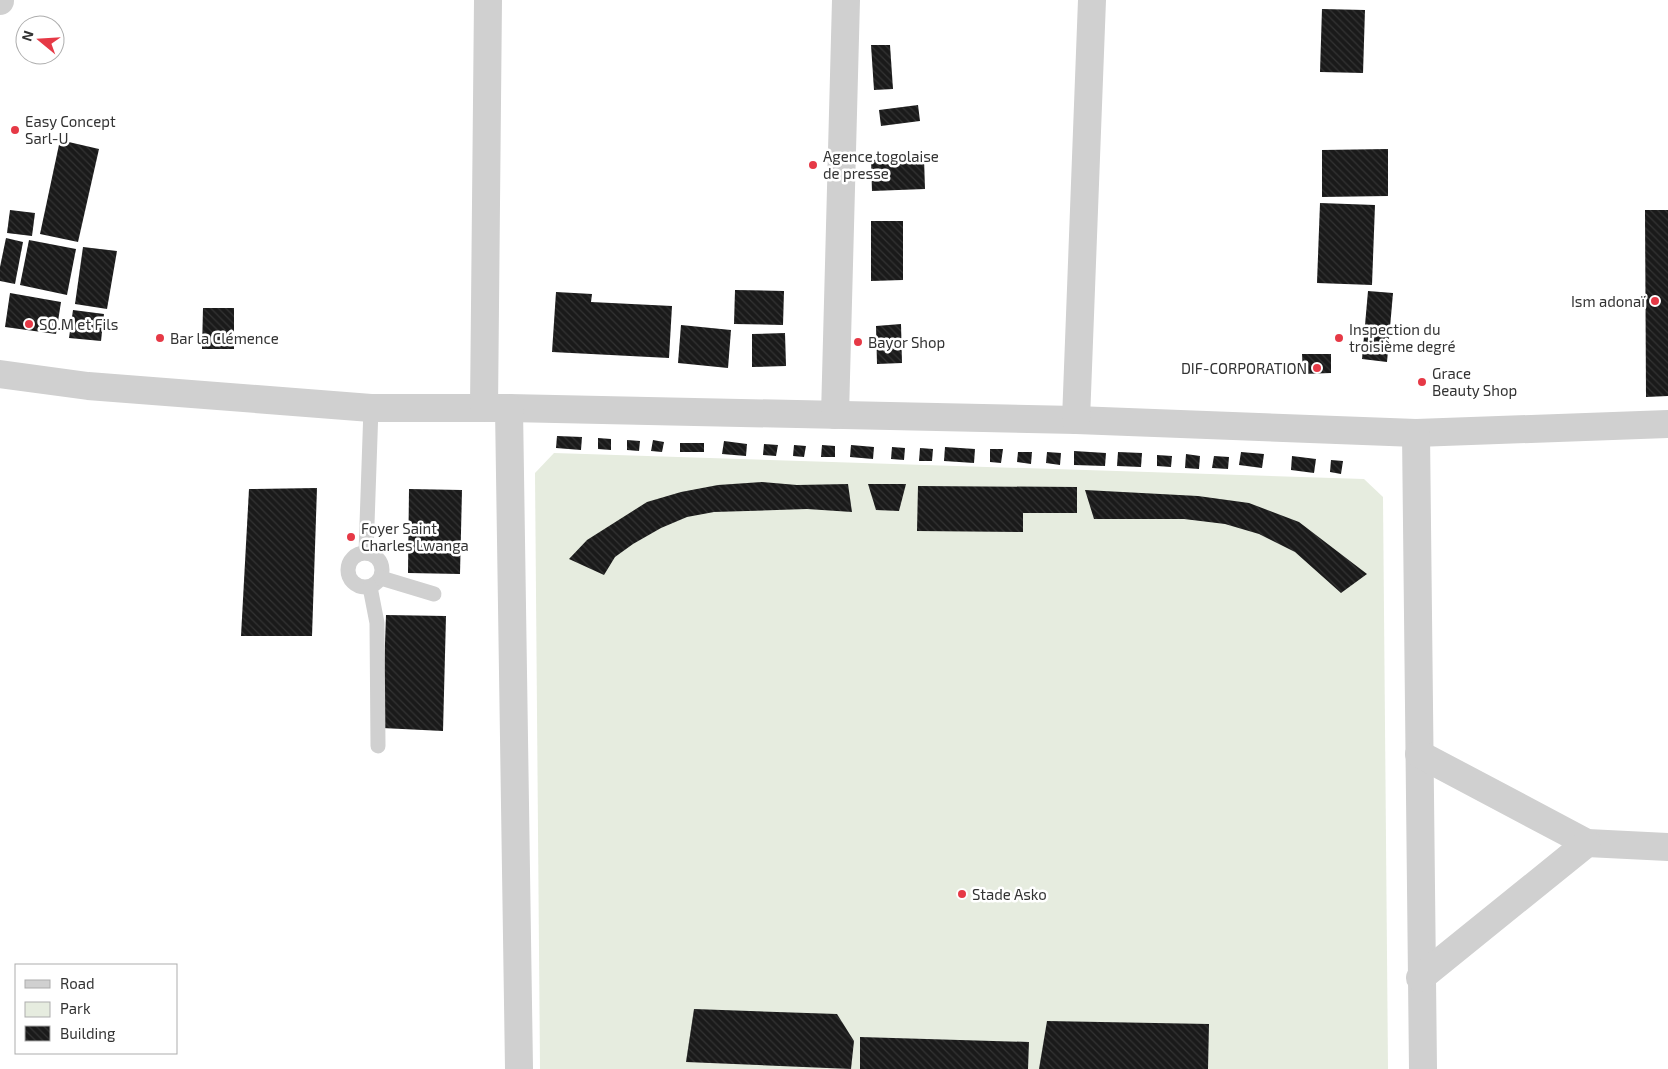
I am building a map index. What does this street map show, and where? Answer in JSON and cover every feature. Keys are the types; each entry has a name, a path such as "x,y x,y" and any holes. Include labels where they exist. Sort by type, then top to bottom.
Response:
{"street":[{"path":"488,0 496,408 519,1069"},
{"path":"835,415 846,0"},
{"path":"1076,420 1092,0"},
{"path":"0,374 88,386 371,408 496,408 1076,420 1416,433 1668,424"},
{"path":"1416,433 1422,1069"},
{"path":"1419,754 1587,844 1668,847"},
{"path":"1420,978 1587,844"}],"lane":[{"path":"366,553 371,408"},
{"path":"378,746 376,582 382,571 378,559 366,553 360,554 350,563 348,576 358,586 364,588 376,582 434,594"}],"green space":[{"name":"Stade Asko","path":"554,453 1364,479 1383,497 1388,1069 540,1069 535,473"}],"building":[{"path":"1322,9 1365,10 1363,73 1320,72"},
{"path":"871,45 890,45 893,89 874,90"},
{"path":"918,105 920,121 881,126 879,110"},
{"path":"60,140 99,149 78,242 40,234"},
{"path":"1388,149 1388,196 1322,197 1322,150"},
{"path":"924,158 925,189 872,191 871,160"},
{"path":"1320,203 1375,205 1372,285 1317,283"},
{"path":"10,210 35,213 32,236 7,233"},
{"name":"Ism adonaï","path":"1645,210 1668,210 1668,396 1646,397"},
{"path":"871,221 903,221 903,280 871,281"},
{"path":"6,238 23,242 15,284 0,281 0,267"},
{"path":"29,240 76,249 67,295 20,285"},
{"path":"83,247 117,251 107,309 75,304"},
{"path":"735,290 784,291 783,325 734,324"},
{"path":"1368,291 1393,293 1387,362 1362,359"},
{"path":"556,292 592,294 591,302 672,306 669,358 552,352"},
{"path":"10,293 61,302 56,334 5,327"},
{"path":"203,308 234,308 234,349 202,349"},
{"path":"73,310 104,314 101,341 69,338"},
{"path":"901,324 902,363 877,364 876,326"},
{"path":"681,325 731,330 728,368 678,363"},
{"path":"785,333 786,366 752,367 752,334"},
{"path":"1302,354 1331,354 1331,373 1303,374"},
{"path":"557,436 582,437 581,450 556,448"},
{"path":"598,438 611,439 611,450 598,449"},
{"path":"627,440 640,441 639,451 627,450"},
{"path":"653,440 664,442 662,452 651,451"},
{"path":"724,441 747,444 746,456 722,454"},
{"path":"680,443 704,443 704,452 680,452"},
{"path":"764,444 778,445 776,456 763,455"},
{"path":"794,445 806,446 804,457 793,456"},
{"path":"822,445 835,446 835,457 821,457"},
{"path":"851,445 874,447 873,459 850,457"},
{"path":"892,447 905,448 904,460 891,459"},
{"path":"945,447 975,449 974,463 944,461"},
{"path":"920,448 933,449 932,461 919,461"},
{"path":"990,449 1003,449 1001,463 990,462"},
{"path":"1074,451 1106,453 1105,466 1074,465"},
{"path":"1018,452 1032,452 1031,464 1017,462"},
{"path":"1047,452 1061,453 1060,465 1046,463"},
{"path":"1118,452 1142,453 1141,467 1117,466"},
{"path":"1241,452 1264,454 1262,468 1239,465"},
{"path":"1186,454 1200,456 1199,469 1185,468"},
{"path":"1157,455 1172,456 1171,467 1157,466"},
{"path":"1214,456 1229,457 1228,469 1212,468"},
{"path":"1292,456 1316,459 1314,473 1291,470"},
{"path":"1331,460 1343,461 1341,474 1330,472"},
{"path":"762,482 797,485 848,484 852,512 807,509 714,512 687,517 661,528 633,544 615,557 604,575 569,559 587,540 647,502 681,492 718,485"},
{"path":"868,484 906,484 899,511 876,510"},
{"path":"918,486 1077,487 1077,513 1023,513 1023,532 917,531"},
{"path":"317,488 312,636 241,636 249,489"},
{"path":"409,489 462,490 460,574 408,573"},
{"path":"1085,490 1198,496 1249,503 1299,522 1367,574 1341,593 1295,552 1259,534 1225,524 1184,519 1094,519"},
{"path":"386,615 446,616 443,731 382,728"},
{"path":"694,1009 837,1014 854,1041 851,1069 686,1062"},
{"path":"1047,1021 1209,1024 1208,1069 1039,1069"},
{"path":"860,1037 1029,1042 1028,1069 860,1069"}],"place":[{"name":"Easy Concept Sarl-U","path":"15,130"},
{"name":"Agence togolaise de presse","path":"813,165"},
{"name":"Ism adonaï","path":"1655,301"},
{"name":"SO.M et Fils","path":"29,324"},
{"name":"Bar la Clémence","path":"160,338"},
{"name":"Inspection du troisième degré","path":"1339,338"},
{"name":"Bayor Shop","path":"858,342"},
{"name":"DIF-CORPORATION","path":"1317,368"},
{"name":"Grace Beauty Shop","path":"1422,382"},
{"name":"Foyer Saint Charles Lwanga","path":"351,537"},
{"name":"Stade Asko","path":"962,894"}]}
